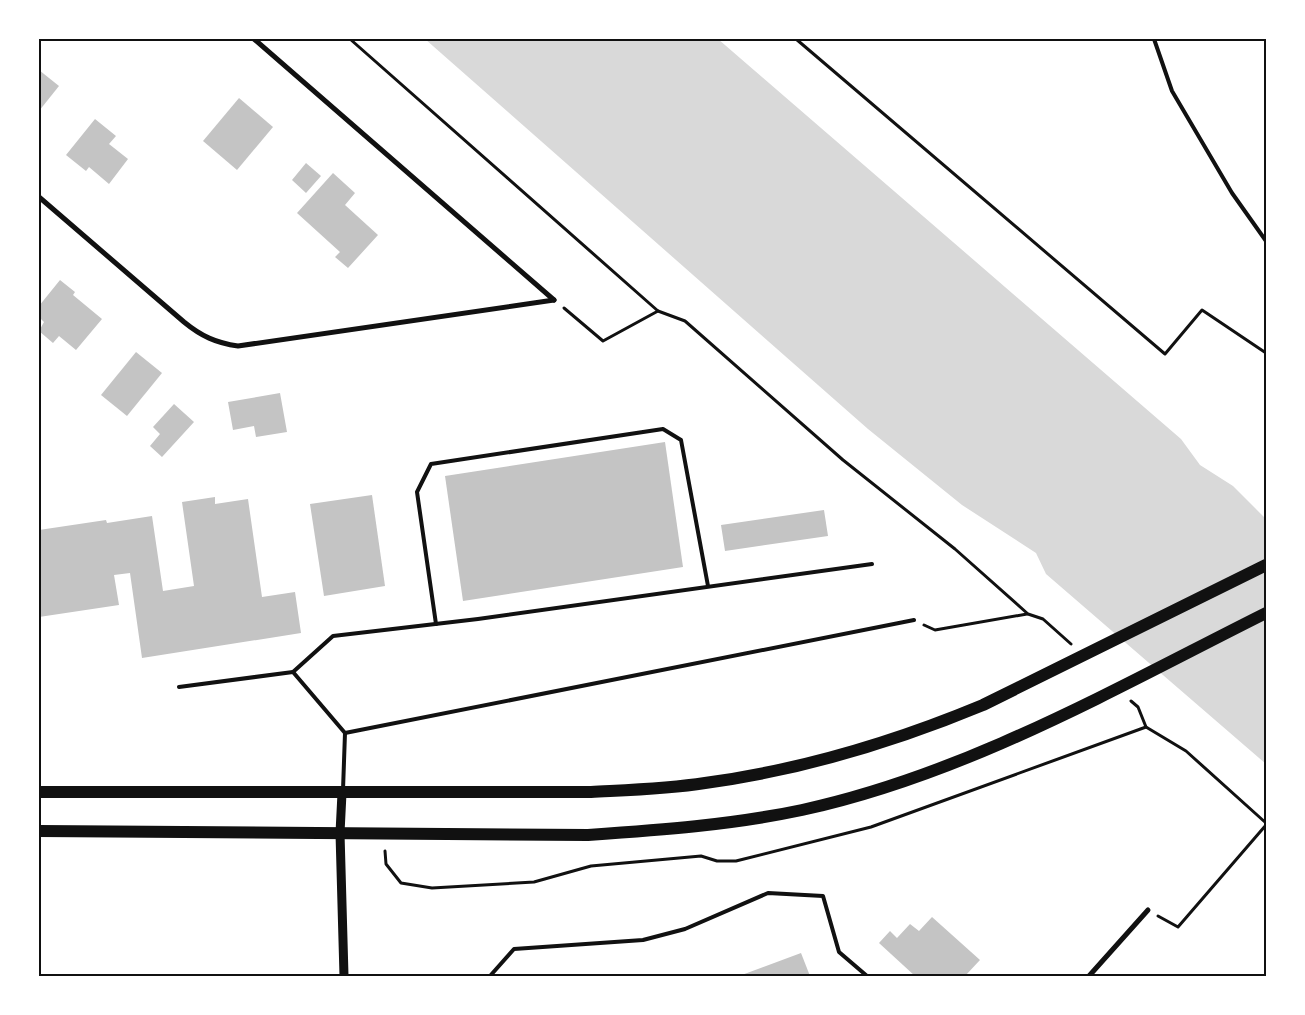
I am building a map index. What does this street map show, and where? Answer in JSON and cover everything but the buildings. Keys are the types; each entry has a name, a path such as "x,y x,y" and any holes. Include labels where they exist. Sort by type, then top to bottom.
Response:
{"main road":[{"path":"39,792 591,792 704,783 821,760 874,746 957,716 1266,565"},
{"path":"39,831 588,835 677,829 759,818 803,810 906,780 955,763 1054,719 1266,613"}],"street":[{"path":"254,39 554,300"},
{"path":"39,197 184,322 199,334 218,344 238,346 554,300"},
{"path":"342,792 340,833 344,976"},
{"path":"1090,976 1148,910"}],"lane":[{"path":"1154,39 1172,90 1232,193 1266,241"},
{"path":"436,624 416,492 431,464 663,429 681,440 708,586"},
{"path":"179,687 293,672 333,636 436,624 872,564"},
{"path":"345,733 914,620"},
{"path":"293,672 345,733 342,792"},
{"path":"490,976 514,949 643,940 685,929 768,893 823,896 839,952 867,976"}],"path":[{"path":"350,39 658,311 685,321 843,460 955,549 1028,614 1043,619 1076,648"},
{"path":"796,39 1164,354 1202,310 1266,352"},
{"path":"554,300 603,341 658,311"},
{"path":"914,620 935,630 1028,614"},
{"path":"1124,694 1138,708 1146,727 1186,750 1266,824 1178,927 1148,910"}],"shaded area":[{"path":"425,39 718,39 1181,439 1200,465 1233,486 1266,519 1266,764 1046,574 1036,553 962,505 868,429"}]}
